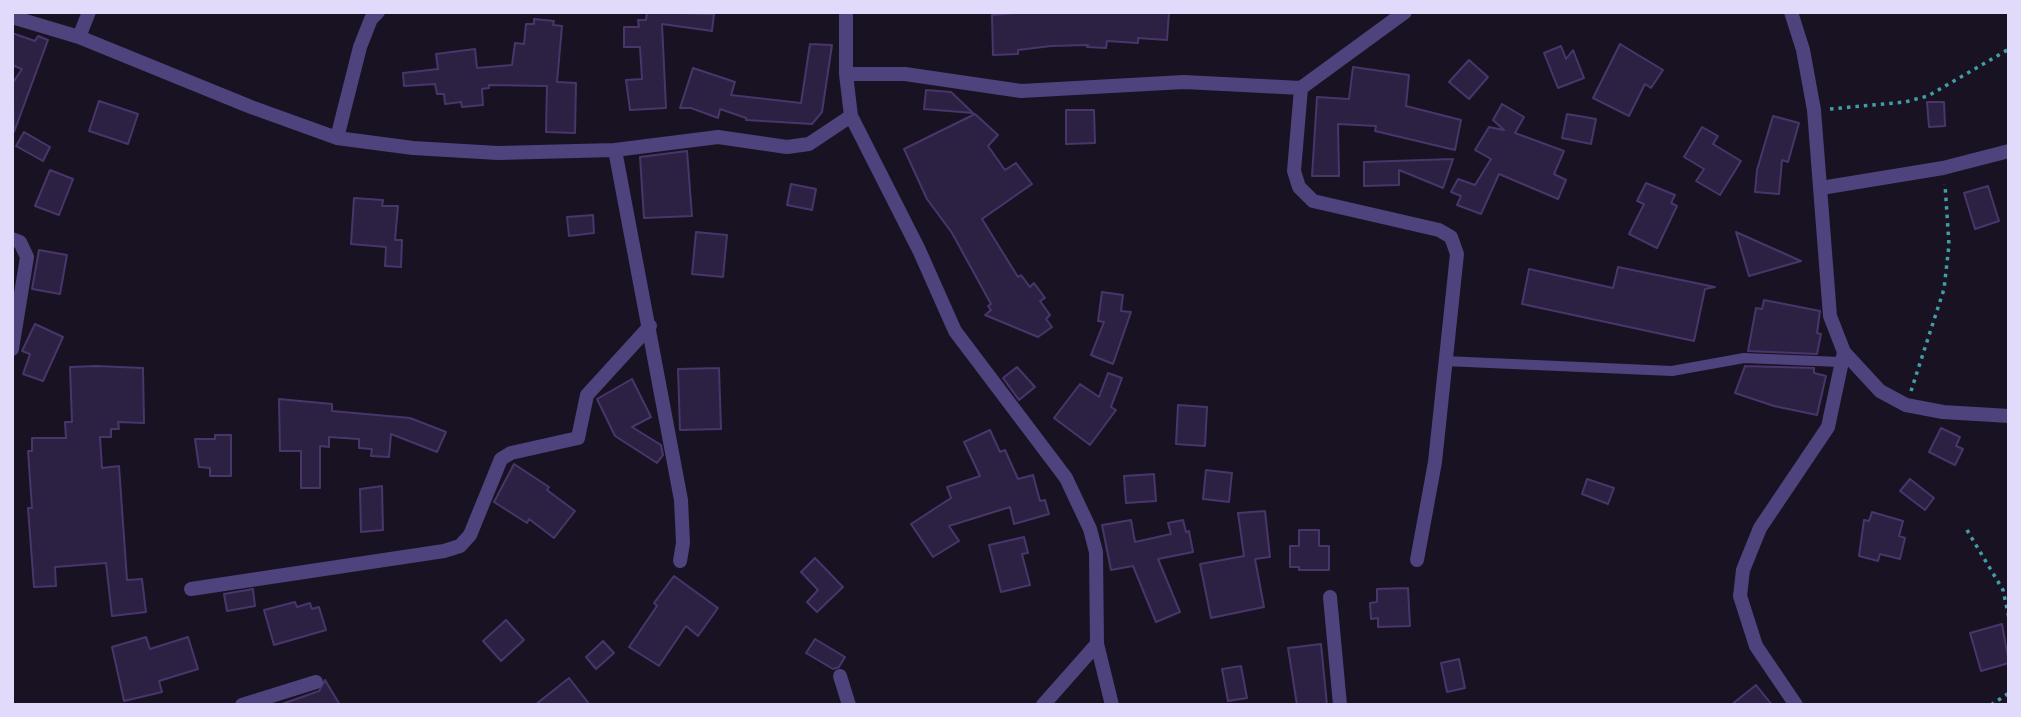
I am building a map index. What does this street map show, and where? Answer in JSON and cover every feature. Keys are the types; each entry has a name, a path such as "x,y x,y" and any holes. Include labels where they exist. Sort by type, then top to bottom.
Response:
{"street":[{"path":"79,37 89,12"},
{"path":"337,138 360,47 371,19 378,12"},
{"path":"846,12 846,74 851,116 919,250 955,331 1071,488 1090,529 1096,552 1097,644 1112,705"},
{"path":"846,74 905,74 1021,91 1184,82 1301,88 1405,12"},
{"path":"1791,12 1803,50 1814,110 1830,316 1842,357 1828,427 1760,528 1742,570 1740,596 1756,646 1796,705"},
{"path":"12,17 79,37 251,107 337,138 413,148 498,153 615,150 718,137 787,147 809,144 851,116"},
{"path":"1301,88 1294,171 1299,187 1313,201 1438,230 1451,237 1457,254 1435,462 1417,560"},
{"path":"615,150 681,500 683,543 680,561"},
{"path":"1821,188 1943,168 2009,150"},
{"path":"12,239 20,242 27,257 12,349"},
{"path":"191,589 444,551 460,546 470,535 501,459 526,449 578,438 587,396 650,326"},
{"path":"1842,357 1880,391 1906,405 1942,412 2009,416"},
{"path":"1330,597 1340,705"},
{"path":"1043,705 1097,644"},
{"path":"840,676 849,705"},
{"path":"242,705 316,682"}],"lane":[{"path":"1444,361 1672,371 1744,358 1842,357"}],"path":[{"path":"1814,110 1905,102 1928,96 2009,49"},
{"path":"1906,405 1944,289 1949,244 1943,168"},
{"path":"1967,530 2003,590 2009,618"},
{"path":"1991,705 2009,693"}],"building":[{"path":"647,12 714,14 712,31 662,24 666,108 630,110 626,80 642,79 640,47 624,47 624,27 639,27 638,20 646,20"},
{"path":"1026,12 1169,12 1167,40 1138,38 1138,43 1107,41 1106,48 1087,47 1088,45 1051,46 1018,50 1018,54 993,55 992,15"},
{"path":"534,19 554,21 553,25 562,26 557,82 576,83 575,133 546,132 547,86 489,85 489,88 482,89 483,105 462,107 461,102 445,104 444,94 437,94 435,84 404,86 403,73 438,69 436,54 475,49 477,68 512,65 515,43 524,44 526,24 534,24"},
{"path":"12,33 35,41 38,36 48,40 14,132 12,84 22,69 12,65"},
{"path":"810,44 832,45 822,112 812,124 746,120 720,109 718,118 691,108 680,108 693,68 735,82 731,95 801,103"},
{"path":"1620,44 1663,70 1651,88 1645,84 1629,116 1593,98"},
{"path":"1561,46 1566,59 1573,50 1584,78 1558,88 1544,53"},
{"path":"1469,60 1488,77 1469,99 1449,82"},
{"path":"1353,67 1409,75 1406,106 1461,120 1455,150 1375,131 1376,126 1338,124 1339,176 1312,176 1317,97 1349,99"},
{"path":"926,90 951,92 973,113 924,109"},
{"path":"99,101 138,114 128,144 89,131"},
{"path":"1927,102 1944,102 1945,126 1929,127"},
{"path":"1502,104 1524,117 1515,133 1564,151 1554,174 1566,180 1558,199 1499,174 1481,214 1457,205 1461,196 1451,192 1458,179 1475,185 1491,159 1475,150 1489,127 1504,130 1493,120"},
{"path":"1066,110 1094,110 1095,143 1066,144"},
{"path":"975,114 998,135 988,146 1005,170 1016,163 1032,184 982,219 1018,277 1021,275 1030,287 1034,283 1045,298 1040,301 1050,315 1046,319 1052,327 1038,337 985,315 991,310 988,306 991,304 952,233 927,199 904,149"},
{"path":"1567,114 1596,119 1591,144 1562,138"},
{"path":"1773,116 1799,123 1788,162 1782,160 1779,194 1755,192 1757,170"},
{"path":"1702,127 1718,136 1713,144 1741,161 1720,195 1696,181 1704,169 1684,157"},
{"path":"24,132 50,147 43,161 16,146"},
{"path":"687,151 692,216 644,218 640,157"},
{"path":"1453,159 1443,188 1399,170 1399,185 1364,186 1364,162"},
{"path":"50,170 73,179 59,215 35,206"},
{"path":"1646,183 1675,195 1671,203 1677,206 1657,248 1629,234 1644,204 1637,201"},
{"path":"791,184 816,189 812,210 787,205"},
{"path":"1988,186 1999,221 1975,229 1964,193"},
{"path":"354,198 383,200 382,206 398,206 395,240 402,240 401,267 385,266 386,247 351,244"},
{"path":"593,215 594,233 569,236 567,217"},
{"path":"696,232 727,235 723,277 692,274"},
{"path":"1736,232 1801,261 1749,276"},
{"path":"39,250 67,255 60,294 32,289"},
{"path":"1618,267 1715,287 1705,289 1694,341 1522,304 1529,269 1613,288"},
{"path":"1102,292 1123,295 1121,311 1131,312 1113,364 1091,355 1104,322 1098,321"},
{"path":"1764,300 1820,311 1817,333 1821,334 1817,354 1748,351 1756,308 1762,309"},
{"path":"35,324 63,337 43,381 23,374 30,354 22,351"},
{"path":"1745,366 1814,368 1814,373 1826,376 1817,415 1774,406 1735,393"},
{"path":"70,367 143,368 144,423 118,422 119,429 111,429 111,437 100,437 102,468 119,466 127,580 142,579 146,612 112,616 106,563 55,567 56,586 34,587 28,508 32,508 28,451 32,451 32,438 66,438 65,422 72,422"},
{"path":"1017,367 1035,387 1019,400 1003,378"},
{"path":"719,368 721,429 680,430 678,369"},
{"path":"1108,373 1122,378 1111,407 1116,410 1090,445 1054,418 1080,384 1099,397"},
{"path":"632,379 651,417 632,427 661,445 663,455 657,463 615,436 597,399"},
{"path":"279,399 332,404 332,411 410,418 446,432 437,452 391,434 389,457 371,456 372,449 359,448 359,439 329,437 329,447 320,446 320,488 301,488 301,451 280,451"},
{"path":"1178,405 1207,407 1205,446 1176,444"},
{"path":"1941,428 1960,437 1956,446 1963,449 1955,465 1929,452"},
{"path":"990,430 1000,452 1005,450 1018,479 1033,475 1040,501 1045,500 1049,514 1014,524 1010,507 949,526 959,541 933,557 911,524 951,498 947,487 980,476 964,442"},
{"path":"215,435 231,435 231,476 210,476 210,468 199,467 195,439 215,439"},
{"path":"514,464 549,487 547,490 575,511 554,538 529,519 527,523 494,502"},
{"path":"1206,470 1232,473 1229,502 1203,499"},
{"path":"1154,474 1156,501 1126,503 1124,476"},
{"path":"1587,479 1614,488 1608,504 1582,494"},
{"path":"1910,479 1934,498 1925,510 1900,491"},
{"path":"382,486 383,530 361,532 360,489"},
{"path":"1265,511 1270,557 1255,559 1264,607 1211,618 1200,564 1244,556 1238,513"},
{"path":"1872,512 1903,521 1899,536 1905,538 1900,559 1880,554 1878,561 1859,556 1864,520 1869,521"},
{"path":"1131,520 1135,542 1171,534 1168,523 1183,520 1186,532 1189,531 1193,552 1158,559 1180,612 1156,622 1133,566 1111,570 1102,525"},
{"path":"1299,530 1319,530 1319,546 1329,546 1329,570 1299,570 1299,567 1290,567 1290,546 1299,546"},
{"path":"1024,537 1028,553 1022,554 1030,585 1001,592 989,545"},
{"path":"815,558 843,587 817,612 807,602 818,590 801,572"},
{"path":"674,576 718,608 698,636 686,626 659,666 629,647 657,606 654,603"},
{"path":"1408,588 1410,626 1378,627 1378,618 1371,619 1370,603 1377,602 1377,589"},
{"path":"253,589 255,606 227,611 224,594"},
{"path":"295,602 297,607 310,603 312,609 319,607 326,630 274,645 264,610"},
{"path":"506,620 524,640 501,661 483,641"},
{"path":"2002,624 2009,663 1981,671 1970,633"},
{"path":"146,637 150,649 188,637 198,669 159,681 162,692 124,701 112,647"},
{"path":"815,639 845,657 839,667 833,669 806,653"},
{"path":"603,641 614,653 596,669 586,657"},
{"path":"1321,644 1327,705 1297,705 1288,648"},
{"path":"1459,659 1465,688 1447,692 1441,663"},
{"path":"1241,666 1247,698 1228,701 1222,669"},
{"path":"569,678 590,705 535,705"},
{"path":"325,680 340,705 279,705 319,691"},
{"path":"1756,685 1772,705 1731,705"}]}
